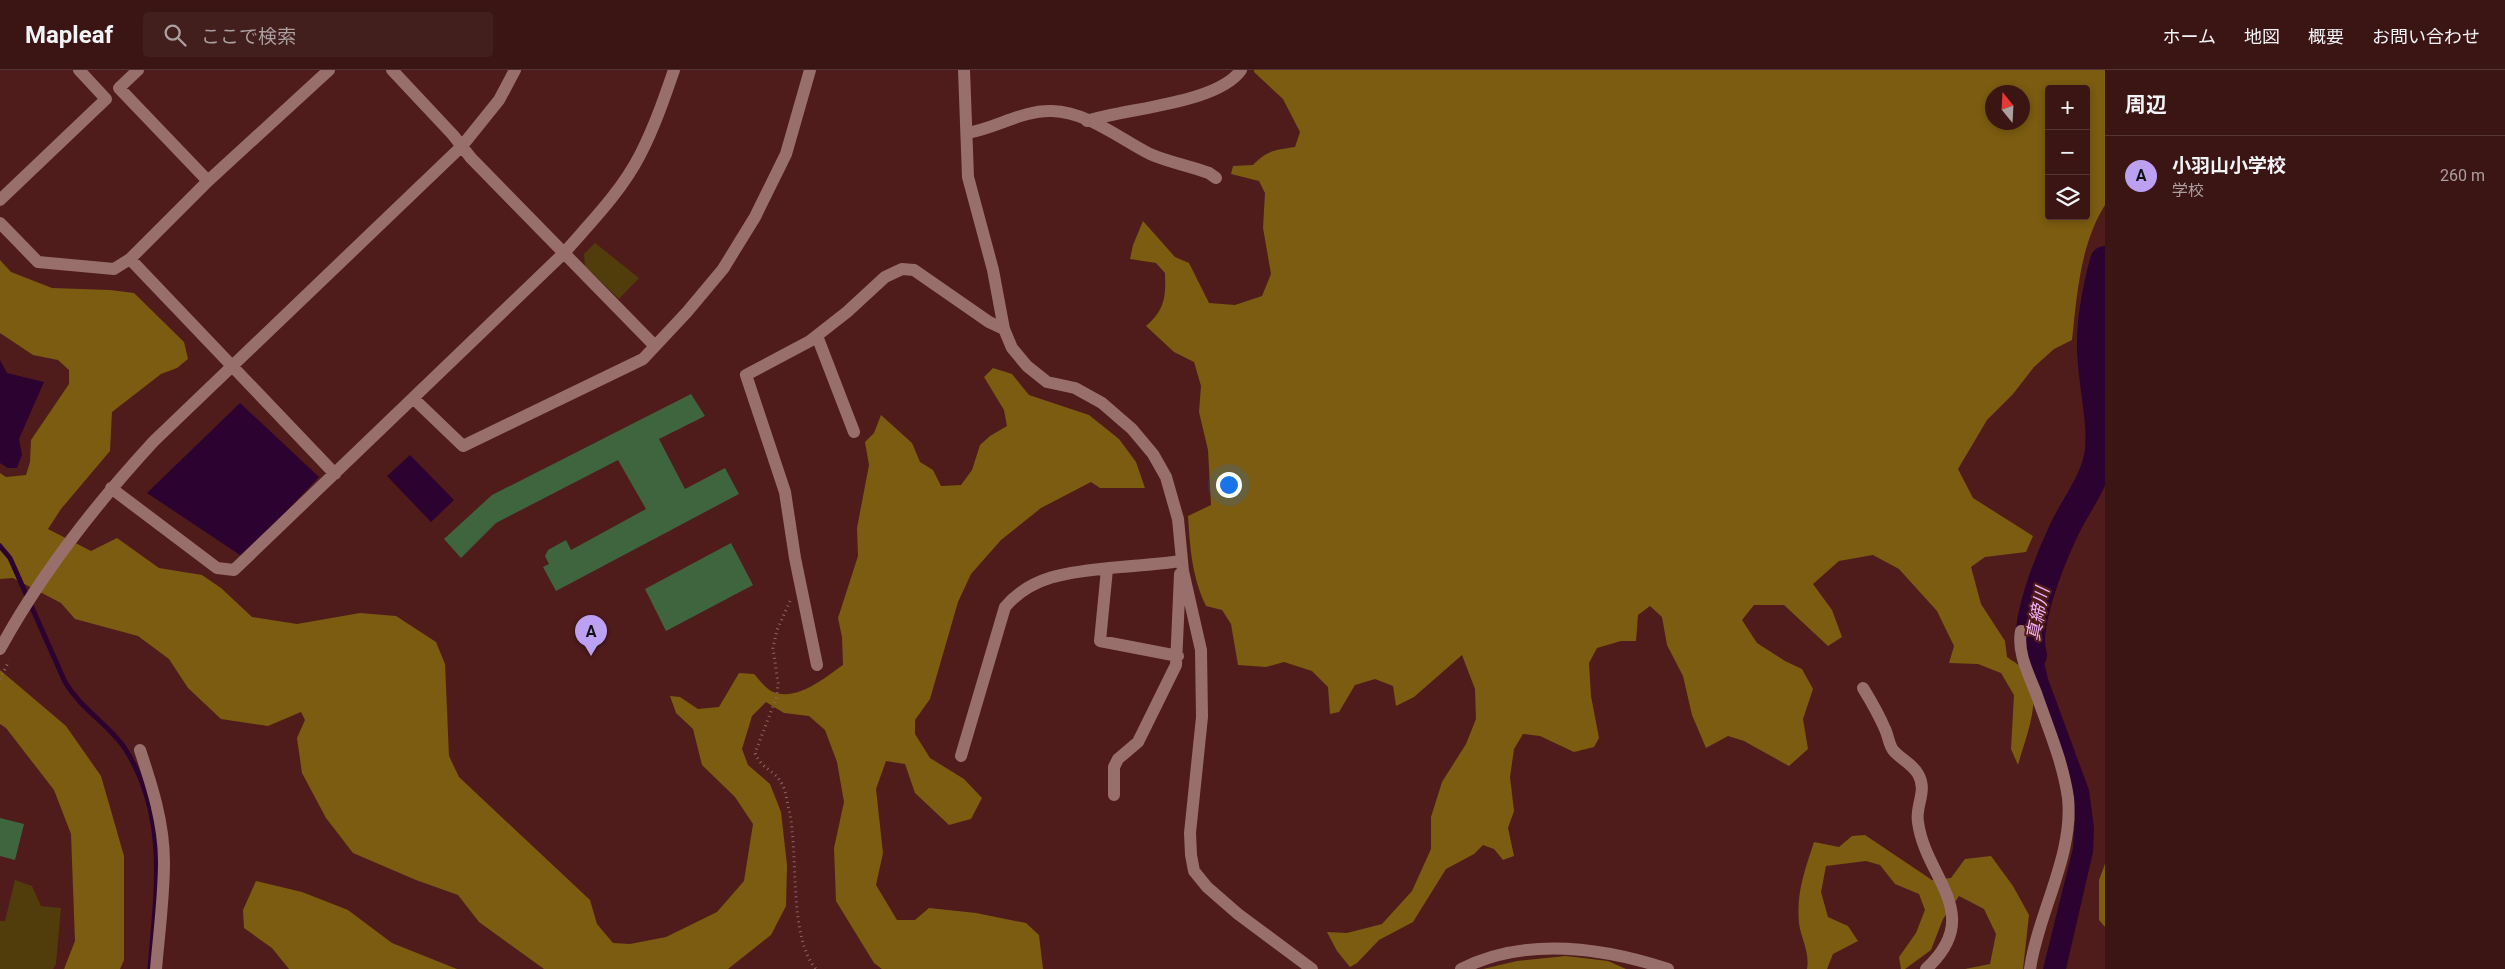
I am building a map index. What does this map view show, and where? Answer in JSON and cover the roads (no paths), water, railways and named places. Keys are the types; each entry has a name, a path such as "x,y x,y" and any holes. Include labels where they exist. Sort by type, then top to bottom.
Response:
{"street":[{"path":"0,200 106,99 79,70"},
{"path":"138,70 119,88 208,181"},
{"path":"0,223 38,262 114,269 130,259 208,181 329,70"},
{"path":"392,70 471,158 654,346"},
{"path":"0,649 43,578 96,505 111,488 154,441 462,146 499,100 515,70"},
{"path":"111,488 218,568 234,570 564,253 612,198 639,157 661,109 674,70"},
{"path":"413,398 463,446 643,359 723,269 755,217 786,154 810,70"},
{"path":"964,70 968,177 993,270 1004,329 1012,348 1027,366 1048,382 1075,388 1102,403 1132,429 1153,454 1166,477 1178,519 1182,561 1201,650 1202,717 1190,833 1194,870 1207,888 1238,914 1312,969"},
{"path":"1087,121 1205,93 1227,82 1241,70"},
{"path":"967,133 1032,113 1053,111 1087,121 1152,155 1209,173 1216,178"},
{"path":"130,259 335,474"},
{"path":"817,665 785,492 746,375 817,336 885,277 902,269 914,270 989,322 1004,329"},
{"path":"817,336 854,432"},
{"path":"961,756 1006,607 1026,588 1070,572 1182,561"},
{"path":"1114,795 1114,767 1118,759 1138,742 1145,732 1176,665 1178,656 1178,595 1182,561"},
{"path":"1107,569 1100,641 1178,656"},
{"path":"2021,630 2021,653 2062,766 2068,816 2064,846 2033,945 2030,969"},
{"path":"1863,688 1883,724 1893,750 1908,762 1918,774 1923,789 1917,821 1925,847 1942,880 1950,902 1952,917 1947,942 1935,960 1926,969"},
{"path":"140,750 155,795 161,824 164,861 156,969"},
{"path":"1461,969 1502,954 1555,948 1583,948 1668,969"}],"waterway":[{"name":"真締川","path":"2032,655 2030,642 2031,627 2034,610 2045,575 2063,532 2093,477 2099,457 2100,430 2092,357 2092,333 2096,302 2105,261"},
{"path":"0,546 10,558 65,682 71,692 124,747 138,773 148,800 154,827 156,855 155,912 150,969"}],"place":[{"name":"小羽山小学校","path":"591,656"}]}
